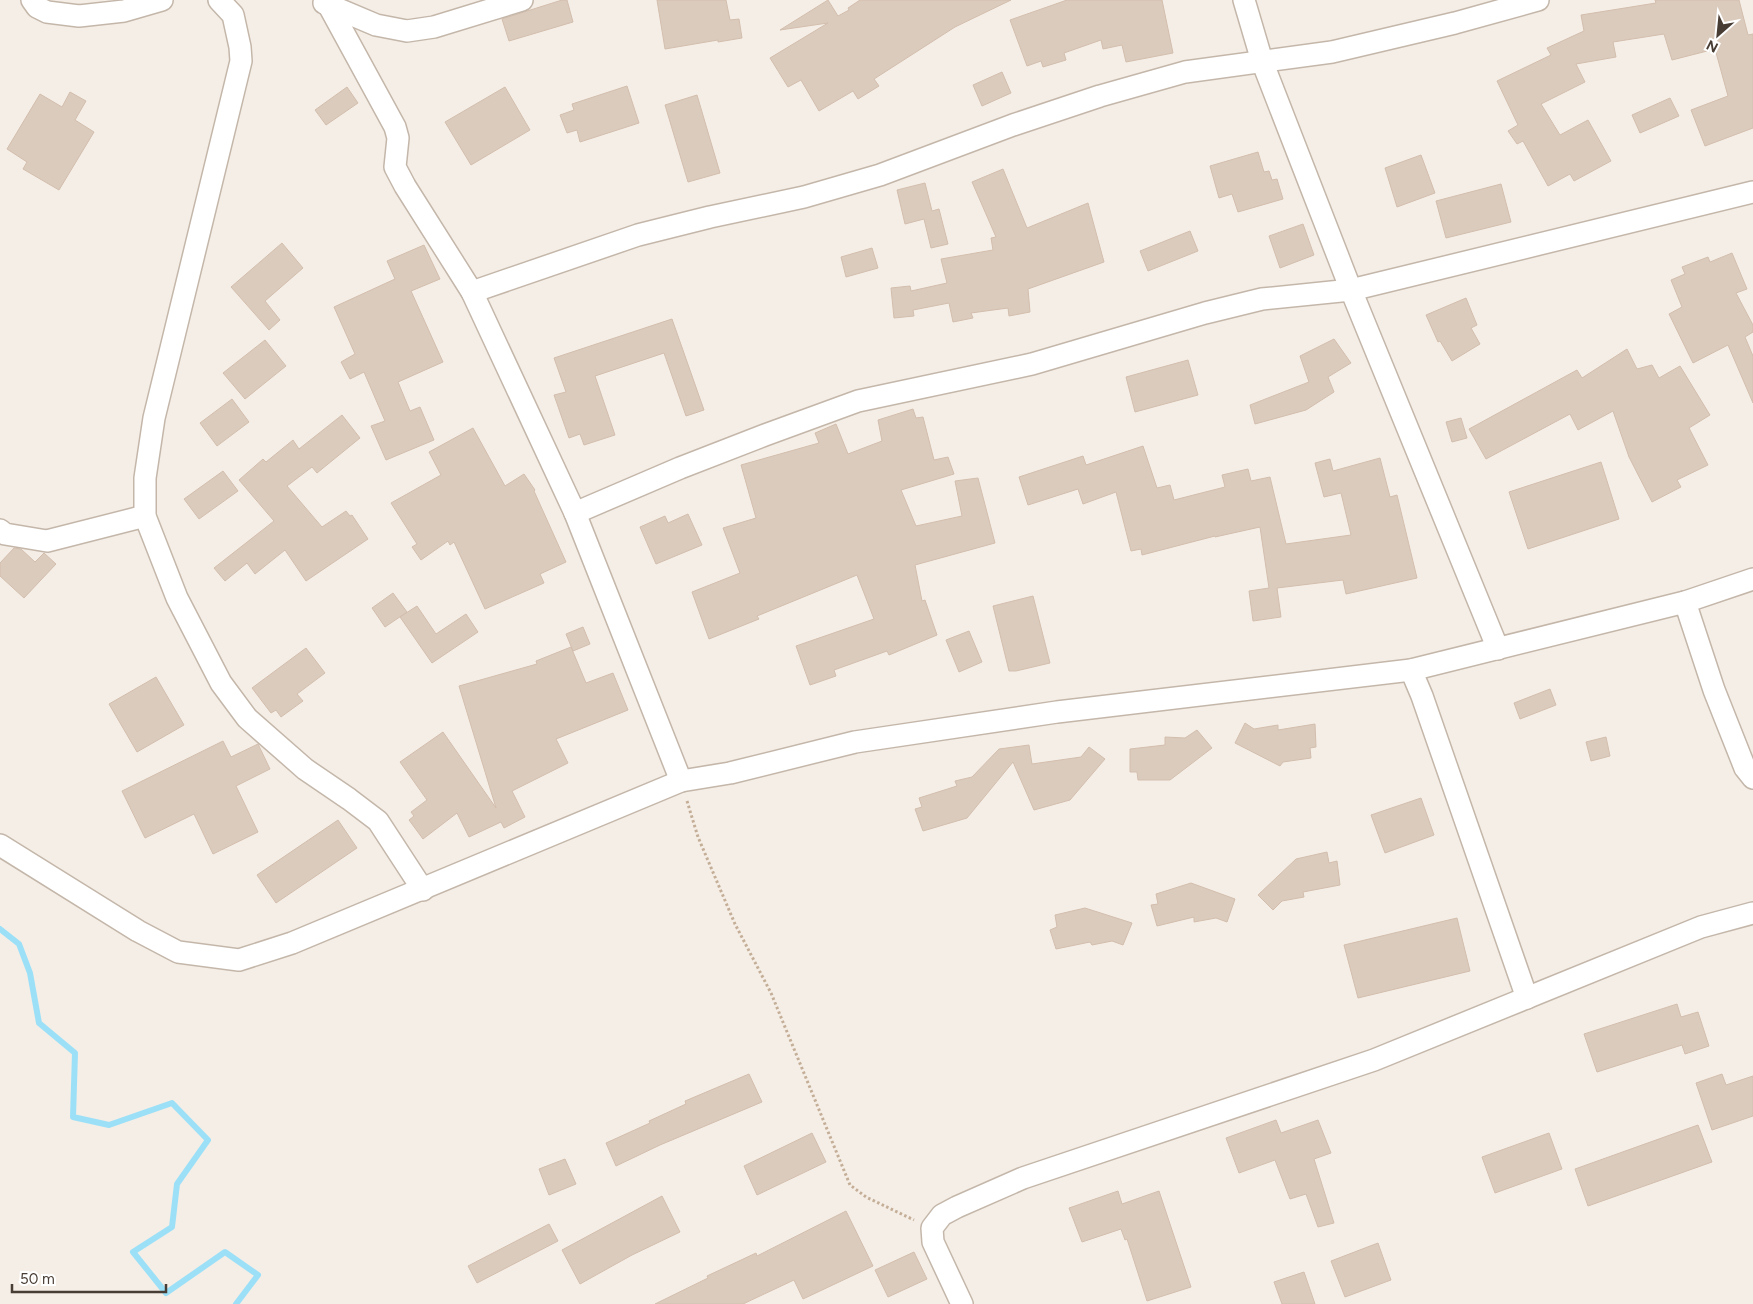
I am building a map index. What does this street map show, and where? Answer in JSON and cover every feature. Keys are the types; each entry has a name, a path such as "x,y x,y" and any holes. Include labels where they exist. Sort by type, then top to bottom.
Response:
{"street":[{"path":"32,0 42,10 47,12 80,16 121,6 162,0"},
{"path":"219,0 233,15 241,61 154,418 145,478 145,516 177,598 221,683 247,718 305,769 349,799 378,822 423,890"},
{"path":"324,3 376,25 407,31 434,27 522,0"},
{"path":"1244,0 1262,61 1350,290 1498,649"},
{"path":"472,292 638,235 804,197 880,175 1013,125 1100,96 1185,72 1332,52 1455,23 1538,0"},
{"path":"324,3 394,127 398,138 396,167 405,186 472,292 575,513 681,781"},
{"path":"575,513 680,468 858,401 1032,364 1205,313 1262,299 1350,290 1753,192"},
{"path":"0,530 5,534 47,541 145,516"},
{"path":"0,845 138,932 178,952 239,960 292,943 423,890 681,781 730,773 855,742 1057,712 1411,670 1685,602 1753,579"},
{"path":"1685,602 1714,690 1745,768 1753,778"},
{"path":"1411,670 1422,696 1527,998"},
{"path":"962,1304 933,1242 932,1228 942,1215 950,1211 1023,1178 1374,1060 1701,927 1753,913"}],"path":[{"path":"681,781 698,837 735,924 771,993 850,1185 866,1197 932,1228"}],"building":[{"path":"567,0 573,22 509,41 502,19"},
{"path":"657,0 726,0 730,20 739,19 742,38 665,49"},
{"path":"828,0 838,16 849,10 848,8 860,0 1011,0 955,27 874,79 879,86 858,99 853,91 819,111 801,80 788,87 770,58 828,23 780,30"},
{"path":"1067,0 1162,0 1173,53 1126,62 1122,45 1103,49 1101,40 1064,53 1066,60 1043,67 1041,61 1027,66 1010,20"},
{"path":"1655,0 1739,0 1748,35 1753,34 1753,128 1705,146 1691,110 1728,96 1715,49 1672,60 1664,34 1613,42 1616,57 1576,64 1585,82 1541,104 1560,135 1588,120 1611,161 1574,181 1570,174 1548,186 1523,141 1517,144 1508,131 1518,125 1497,81 1551,55 1547,48 1584,31 1581,15 1656,3"},
{"path":"1002,72 1011,93 982,106 973,85"},
{"path":"627,86 639,123 580,142 577,130 567,133 560,115 574,110 572,104"},
{"path":"347,87 358,103 326,125 315,110"},
{"path":"505,87 530,130 471,165 445,122"},
{"path":"70,92 86,101 75,120 94,132 59,190 23,169 27,162 7,149 40,94 62,107"},
{"path":"697,95 720,173 688,182 665,105"},
{"path":"1670,98 1679,116 1640,133 1632,115"},
{"path":"1258,152 1264,172 1269,171 1272,180 1277,179 1283,199 1238,212 1232,194 1219,198 1210,166"},
{"path":"1421,155 1435,193 1397,207 1385,168"},
{"path":"1003,169 1027,228 1088,203 1104,262 1028,289 1030,312 1009,316 1008,308 971,313 973,318 953,322 949,303 913,310 914,316 894,318 891,288 910,286 911,291 947,283 941,259 993,250 991,238 996,237 972,182"},
{"path":"925,183 932,211 939,209 948,244 931,248 924,219 905,224 897,190"},
{"path":"1501,184 1511,222 1446,238 1436,201"},
{"path":"1303,224 1314,255 1280,268 1269,236"},
{"path":"1190,231 1198,251 1148,271 1140,251"},
{"path":"282,243 303,268 265,301 280,320 269,330 231,287"},
{"path":"424,245 440,279 411,291 443,362 398,382 410,411 420,407 434,440 386,460 371,426 385,421 364,372 350,379 341,362 355,354 334,307 395,279 387,261"},
{"path":"872,248 878,268 846,277 841,257"},
{"path":"1732,253 1747,289 1736,293 1753,325 1753,332 1745,337 1753,356 1753,403 1728,345 1693,363 1669,314 1682,307 1671,280 1685,274 1682,267 1708,257 1710,262"},
{"path":"1466,298 1477,325 1471,328 1480,344 1452,361 1440,341 1438,342 1426,315"},
{"path":"672,319 704,410 686,416 664,353 595,376 615,435 584,445 580,434 569,438 554,395 566,392 554,358"},
{"path":"1334,339 1351,363 1328,377 1334,392 1306,410 1255,424 1250,405 1309,382 1300,356"},
{"path":"265,340 286,366 245,399 223,373"},
{"path":"1627,349 1637,369 1652,365 1659,378 1680,366 1710,415 1689,428 1708,465 1677,480 1681,487 1652,502 1629,457 1613,411 1578,430 1570,414 1486,459 1469,429 1577,370 1582,378"},
{"path":"1188,360 1198,395 1135,412 1126,377"},
{"path":"232,399 249,422 217,446 200,423"},
{"path":"913,409 916,418 923,417 934,460 948,457 954,474 901,490 916,526 962,516 955,481 978,478 995,543 915,565 922,601 925,600 937,635 889,655 887,651 834,670 836,676 810,685 796,646 874,619 857,575 757,616 759,619 709,639 692,592 740,573 723,528 756,518 741,465 819,443 815,433 836,424 848,454 882,441 878,420"},
{"path":"342,415 360,438 317,473 312,467 287,486 322,527 346,511 350,516 352,515 368,539 306,581 285,550 255,574 247,563 225,581 214,568 274,521 239,480 263,459 266,462 293,440 299,449"},
{"path":"1461,418 1467,438 1452,442 1446,422"},
{"path":"473,428 505,486 524,474 535,490 566,562 540,574 544,583 485,609 454,542 450,545 448,541 421,560 412,547 417,544 391,503 441,475 429,452"},
{"path":"1143,446 1157,488 1170,485 1174,500 1225,487 1222,475 1248,469 1251,481 1270,477 1286,544 1351,535 1341,493 1324,497 1315,463 1330,459 1333,471 1380,458 1390,497 1397,495 1417,578 1346,594 1343,580 1277,588 1281,617 1253,621 1249,591 1269,588 1260,527 1215,536 1142,555 1141,549 1131,551 1116,492 1083,504 1078,489 1028,505 1019,477 1083,456 1086,465"},
{"path":"1601,462 1619,519 1528,549 1509,492"},
{"path":"223,471 238,491 199,519 184,499"},
{"path":"688,514 702,545 656,564 640,527 665,516 668,523"},
{"path":"14,548 21,549 35,562 44,553 56,564 24,598 0,576 0,563"},
{"path":"393,593 407,612 385,627 372,608"},
{"path":"1033,596 1050,663 1009,671 993,606"},
{"path":"417,606 436,634 466,614 478,632 432,663 400,617"},
{"path":"583,627 590,644 573,651 566,634"},
{"path":"969,631 982,662 959,672 946,640"},
{"path":"571,647 586,683 613,673 628,710 556,739 568,763 512,791 525,817 504,828 501,822 469,837 457,813 423,839 409,820 414,816 411,812 427,800 400,762 443,732 496,808 459,686 537,664 536,661"},
{"path":"306,648 325,673 297,694 303,701 281,717 276,710 271,713 252,688"},
{"path":"156,677 184,725 137,752 109,704"},
{"path":"1550,689 1556,705 1520,719 1514,703"},
{"path":"1245,723 1254,729 1278,725 1278,730 1315,724 1316,747 1310,748 1311,758 1283,762 1280,766 1235,743"},
{"path":"1197,730 1212,748 1170,780 1138,780 1137,772 1130,772 1130,749 1165,745 1165,737 1185,738"},
{"path":"1606,737 1610,756 1591,761 1586,742"},
{"path":"223,741 231,757 258,744 270,769 236,786 258,832 213,854 194,814 145,838 122,791"},
{"path":"1029,745 1032,764 1081,757 1089,747 1105,759 1070,800 1034,810 1013,762 967,818 923,831 915,809 922,807 919,798 957,786 955,781 972,777 999,749"},
{"path":"1421,798 1434,835 1385,853 1371,815"},
{"path":"338,820 357,848 276,903 257,875"},
{"path":"1327,852 1329,863 1337,861 1340,885 1303,892 1304,897 1282,901 1273,910 1258,895 1296,859"},
{"path":"1191,883 1235,899 1227,922 1216,918 1194,922 1194,917 1157,926 1151,905 1158,904 1156,894"},
{"path":"1085,908 1132,923 1123,945 1112,941 1092,945 1090,942 1056,949 1050,930 1057,927 1055,915"},
{"path":"1457,918 1470,971 1358,998 1344,945"},
{"path":"1677,1004 1681,1017 1698,1012 1709,1046 1685,1054 1682,1045 1597,1072 1584,1034"},
{"path":"749,1074 762,1102 660,1145 616,1166 606,1143 686,1104 685,1101"},
{"path":"1722,1074 1726,1085 1753,1076 1753,1116 1712,1130 1696,1083"},
{"path":"1276,1120 1281,1133 1318,1120 1331,1153 1314,1159 1334,1223 1318,1227 1306,1194 1290,1199 1275,1160 1239,1173 1226,1138"},
{"path":"1698,1125 1712,1162 1588,1206 1575,1169"},
{"path":"812,1133 826,1162 757,1195 744,1166"},
{"path":"1549,1133 1562,1169 1495,1193 1482,1157"},
{"path":"565,1159 576,1184 549,1195 539,1169"},
{"path":"1118,1191 1122,1204 1159,1191 1191,1287 1147,1301 1127,1239 1125,1240 1121,1229 1082,1242 1069,1208"},
{"path":"662,1196 680,1232 632,1255 580,1284 562,1250"},
{"path":"846,1211 873,1266 803,1299 794,1280 743,1304 655,1304 708,1278 707,1276 756,1253 757,1256"},
{"path":"549,1224 558,1241 477,1283 468,1266"},
{"path":"1378,1243 1391,1280 1345,1297 1331,1261"},
{"path":"914,1252 927,1279 888,1297 875,1270"},
{"path":"1304,1272 1315,1304 1282,1304 1274,1282"}],"waterway":[{"path":"0,929 19,944 30,973 39,1023 75,1053 73,1117 109,1125 172,1103 208,1140 177,1184 172,1227 133,1252 166,1293 225,1252 258,1275 236,1304"}]}
